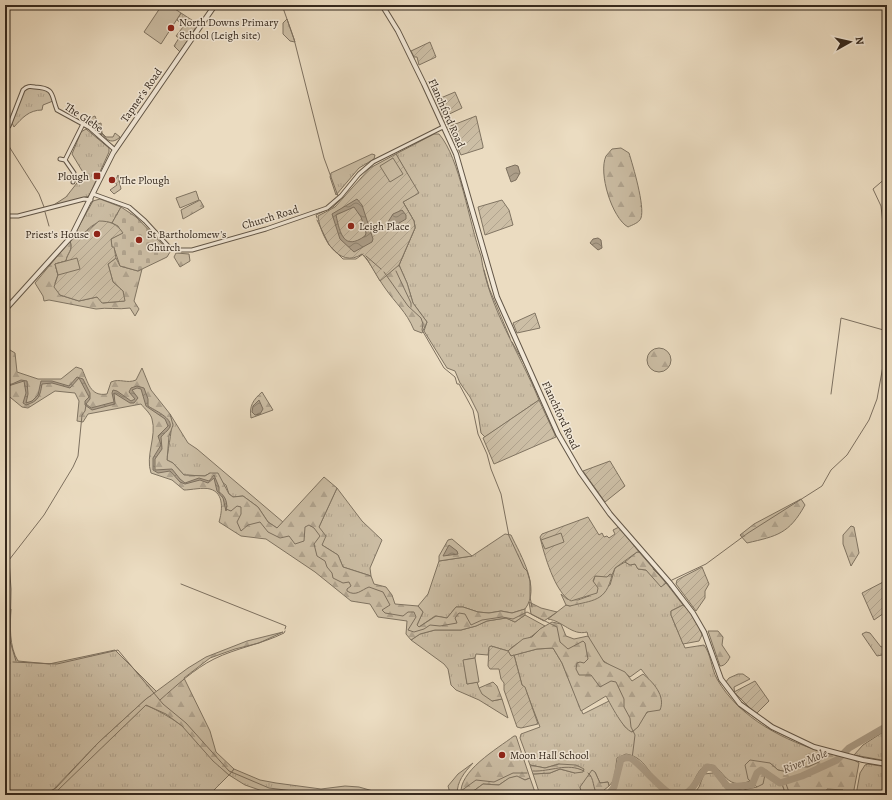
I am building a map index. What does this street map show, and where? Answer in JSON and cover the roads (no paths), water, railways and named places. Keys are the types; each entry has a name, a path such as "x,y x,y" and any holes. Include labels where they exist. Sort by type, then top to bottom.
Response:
{"street":[{"name":"Tapner's Road","path":"5,310 71,237 91,200 104,168 115,150 214,5"},
{"name":"Flanchford Road","path":"382,5 398,31 433,102 462,170 497,297 558,434 577,466 610,514 670,583 693,613 704,632 721,679 731,694 747,710 772,728 814,747 887,764"},
{"name":"The Glebe","path":"9,126 23,90 27,87 49,89 57,110 83,124 115,150"},
{"path":"65,160 83,124"},
{"name":"Church Road","path":"93,194 129,207 145,221 169,247 178,250 192,250 266,229 327,208 341,196 358,174 373,162 443,127"},
{"path":"60,159 65,160 75,175 73,182"},
{"path":"75,175 81,174"},
{"path":"5,216 18,216 84,199 91,200"}],"water":[{"path":"515,165 518,166 520,173 516,180 511,182 506,168"},
{"path":"357,199 362,205 373,239 372,242 354,252 340,239 332,214","holes":["354,207 361,217 366,233 365,236 352,242 348,241 341,234 336,215"]},
{"path":"402,210 406,215 406,219 394,226 388,222 393,214"},
{"path":"598,238 601,240 602,248 598,250 590,243 593,239"},
{"path":"77,377 83,379 90,393 90,399 86,404 91,408 114,402 112,393 113,390 117,391 131,401 135,399 129,392 131,388 137,386 144,388 148,399 148,406 166,417 170,424 170,427 161,437 162,449 155,459 155,470 172,469 185,483 199,478 209,481 214,475 219,487 219,492 226,500 226,511 223,498 217,491 214,478 208,483 200,480 185,484 180,482 170,471 158,473 153,470 153,458 161,445 158,436 168,426 165,419 146,406 141,389 137,388 132,390 138,398 134,403 130,403 114,393 115,404 92,410 85,405 85,401 89,397 79,378 70,388 52,383 42,384 38,398 34,402 26,405 23,403 26,393 24,381 5,387 5,385 21,380 27,381 28,394 26,403 32,401 38,395 41,381 52,381 69,386"},
{"path":"259,400 263,409 260,414 255,415 252,412 253,406"},
{"path":"449,545 457,551 458,554 443,556"}],"waterway":[{"path":"282,5 294,39 324,158 338,196"},
{"path":"5,140 39,194 44,207"},
{"path":"887,177 873,189 881,206 887,260"},
{"path":"317,218 316,215 333,207 340,200"},
{"path":"45,212 49,226"},
{"path":"317,220 329,245 343,259 356,259 363,254"},
{"path":"366,256 381,269"},
{"path":"484,270 489,288 510,338"},
{"path":"396,271 411,303 411,307"},
{"path":"384,272 408,306 421,318 423,324 422,330 444,368 455,377 457,384 459,384 473,410 478,434 487,454 501,494 509,536 524,568 527,571 530,581 530,597 532,607"},
{"path":"5,306 10,300"},
{"path":"831,394 841,318 887,331"},
{"path":"512,342 525,365"},
{"path":"672,580 706,564 748,533 822,486 831,470 847,455 869,420 877,399 887,344"},
{"path":"531,379 540,399"},
{"path":"16,661 10,641 11,589 9,560 44,515 73,467 78,456 82,415 85,411 86,405"},
{"path":"226,509 231,511 237,506 241,507 241,514 237,522 241,531 248,525 260,522 268,532 280,538 289,536 295,544 304,541 305,527 309,525 314,528 320,536 314,544 317,556 325,561 327,567 332,573 333,578 343,583 349,582 351,586 347,589 347,591 350,593 356,593 369,587 383,592 390,605 382,610 385,613 403,616 408,612 414,612 416,617 408,630 414,632 424,629 430,625 440,626 457,623 455,618 459,613 465,614 471,625 482,620 502,617 513,619 527,612 557,627 560,642 568,649 583,641 585,643 588,659 584,663 577,663 576,669 579,675 591,675 600,687 611,681 616,682 624,699 624,707 630,718 631,727 635,735 632,759"},
{"path":"653,569 667,583"},
{"path":"181,584 286,626 285,629"},
{"path":"669,585 683,604"},
{"path":"160,700 186,678 214,659 276,637 285,631"},
{"path":"13,662 57,664 118,650 163,704 186,723 229,771 269,788 301,792 308,795"},
{"path":"5,662 10,663"},
{"name":"River Mole","path":"683,795 691,790 707,767 713,768 728,787 752,785 757,773 761,770 780,783 802,776 837,760 849,748 887,726"},
{"name":"River Mole","path":"608,795 614,787 621,759 624,758 630,758 633,760 661,787 672,795"},
{"path":"533,771 565,767 578,768 584,771"},
{"path":"461,791 476,780 494,782 513,773 527,773"},
{"path":"588,773 592,778 596,793 598,795"},
{"path":"785,781 790,795"},
{"path":"337,795 354,792 371,795"}],"place":[{"name":"North Downs Primary School (Leigh site)","path":"171,28"},
{"name":"Plough","path":"97,176"},
{"name":"The Plough","path":"112,180"},
{"name":"Leigh Place","path":"351,226"},
{"name":"Priest's House","path":"97,234"},
{"name":"St Bartholomew's Church","path":"139,240"},
{"name":"Moon Hall School","path":"502,755"}]}
